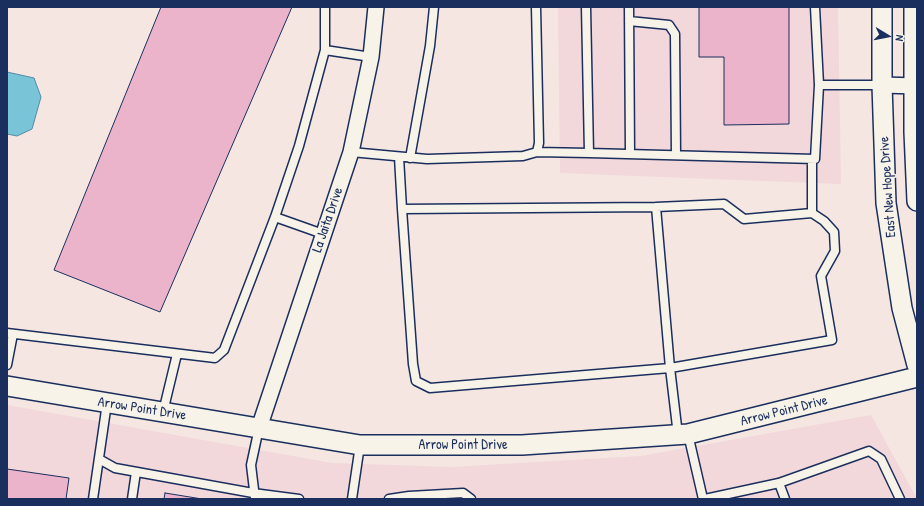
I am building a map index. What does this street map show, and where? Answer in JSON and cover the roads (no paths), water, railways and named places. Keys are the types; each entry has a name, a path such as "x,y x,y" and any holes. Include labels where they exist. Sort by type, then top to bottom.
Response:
{"street":[{"name":"La Jaita Drive","path":"259,428 351,152 371,57 376,7"},
{"name":"East New Hope Drive","path":"882,7 882,86 886,203 902,308 917,365"},
{"name":"East New Hope Drive","path":"914,7 917,201"},
{"path":"882,86 915,86"},
{"name":"Arrow Point Drive","path":"7,386 360,445 522,445 683,434 917,377"}],"lane":[{"path":"7,365 10,333 215,358 224,350 275,217 299,146 325,50 325,7"},
{"path":"410,158 430,46 434,7"},
{"path":"536,7 537,152"},
{"path":"586,7 589,153"},
{"path":"629,7 630,154"},
{"path":"812,213 812,160 815,159 819,85 815,7"},
{"path":"629,21 669,25 675,34 676,155"},
{"path":"325,50 371,57"},
{"path":"819,85 882,86"},
{"path":"351,152 427,159 523,156 537,152 812,160"},
{"path":"399,157 402,209 416,381 430,388 670,368 832,340 821,276 835,251 834,232 824,221 812,213 744,219 724,204 656,207 402,209"},
{"path":"656,207 670,368 683,434 704,499 779,484 868,452 881,458 900,499"},
{"path":"275,217 323,234"},
{"path":"163,412 177,354"},
{"path":"93,499 107,403"},
{"path":"254,496 251,464 259,428"},
{"path":"352,499 360,445"},
{"path":"99,459 115,468 254,496 299,499"},
{"path":"132,499 136,472"},
{"path":"779,484 785,499"},
{"path":"389,499 409,496 463,494 472,499"}],"water":[{"path":"7,72 34,78 41,97 32,129 17,136 7,134"}]}
